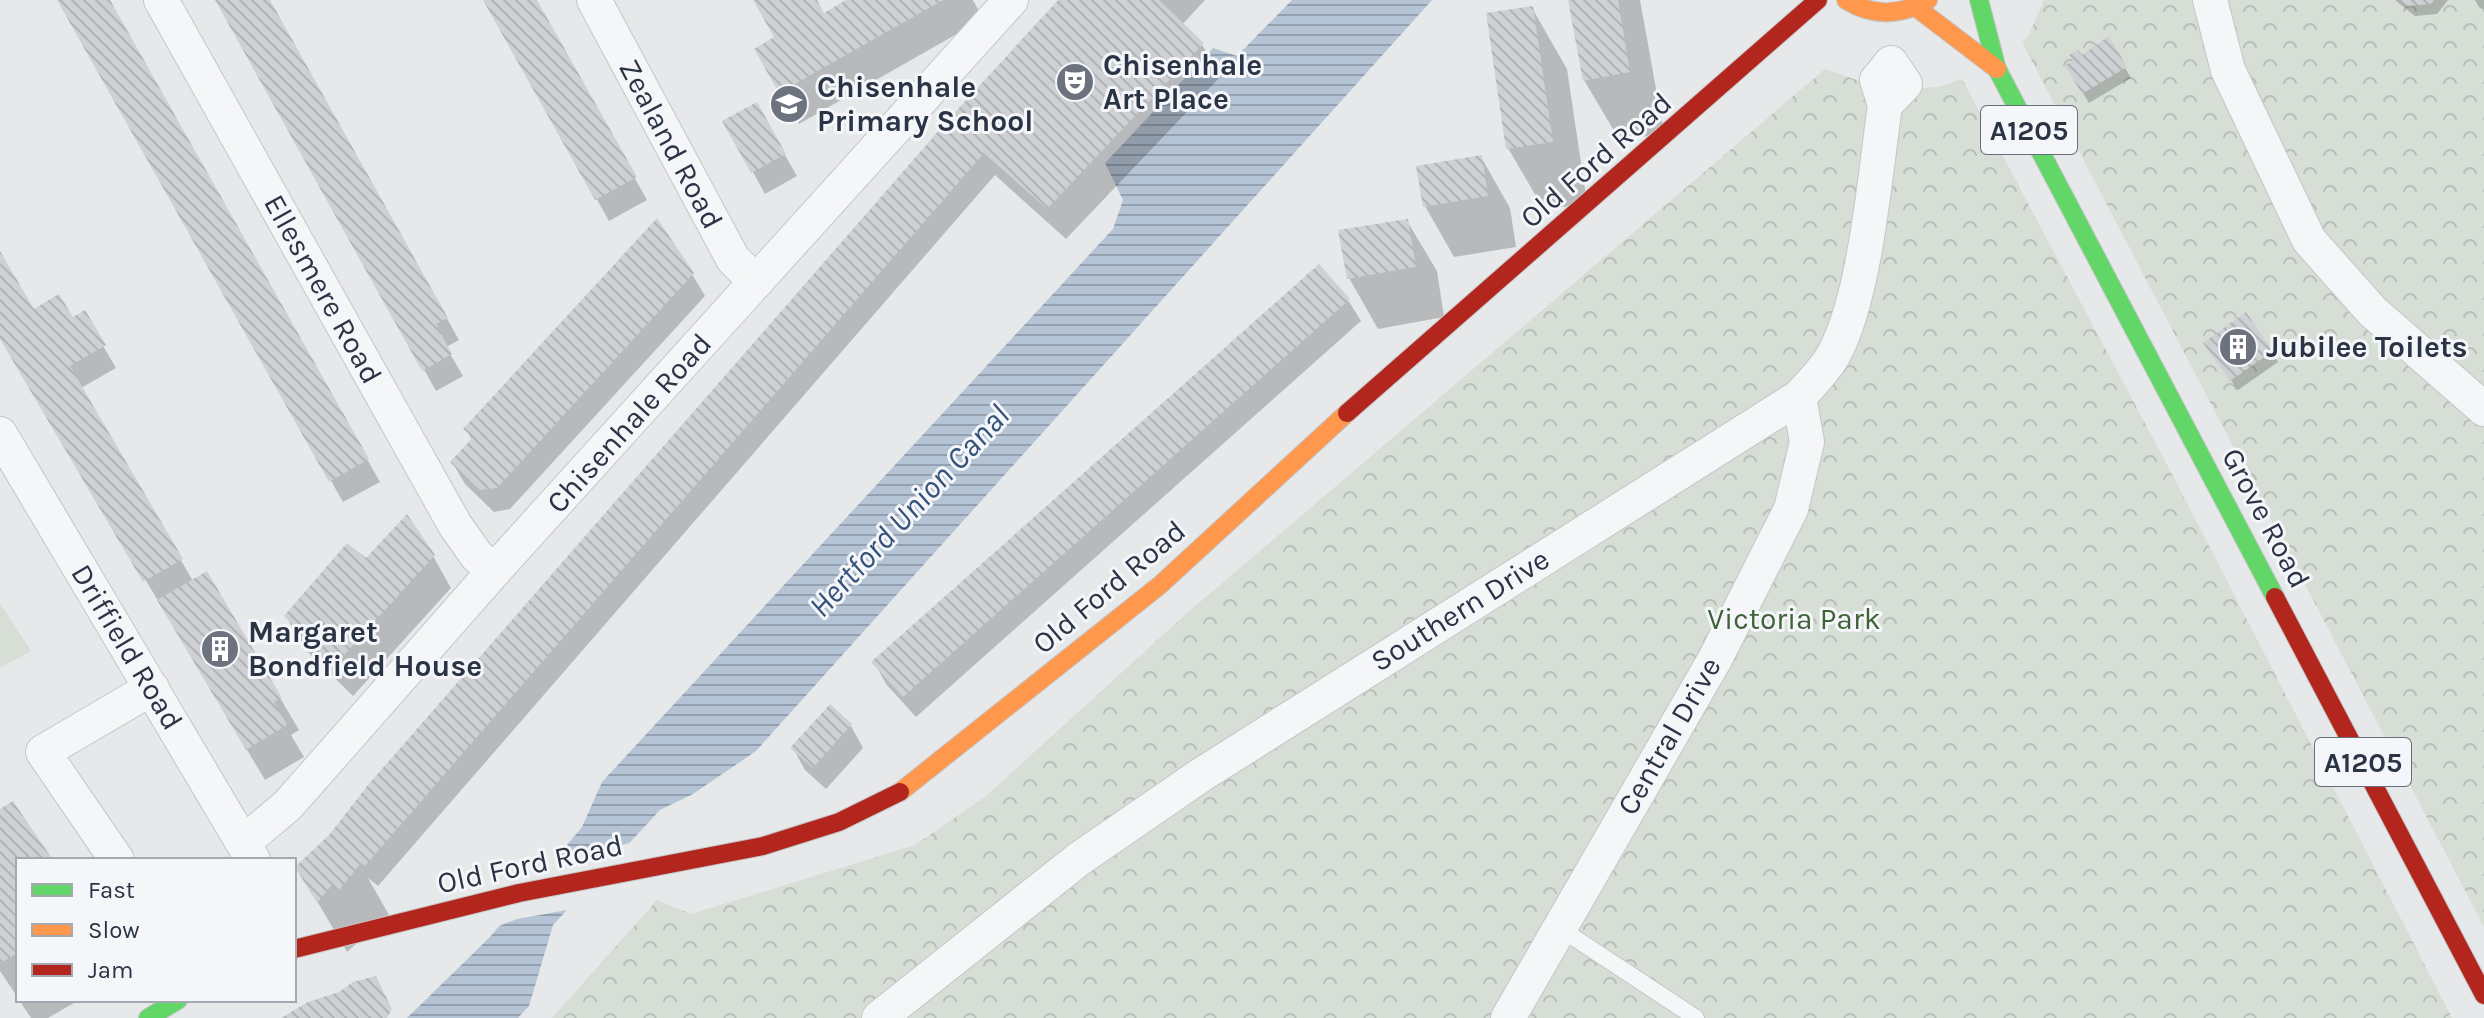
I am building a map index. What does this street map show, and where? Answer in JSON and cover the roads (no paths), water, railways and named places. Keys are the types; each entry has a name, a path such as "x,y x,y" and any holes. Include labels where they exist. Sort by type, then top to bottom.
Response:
{"main road":[{"name":"Old Ford Road","path":"296,948 457,907 763,846 839,822 889,800 935,767 1160,585 1320,437 1818,0"},
{"name":"Grove Road","path":"1846,0 1855,6 1896,15 1922,4 1997,69"},
{"name":"Grove Road","path":"1979,0 1997,69 2484,995"},
{"path":"148,1018 175,1002"}],"street":[{"name":"Ellesmere Road","path":"161,0 455,525 477,556 494,571"},
{"name":"Zealand Road","path":"594,0 733,259 756,282"},
{"name":"Chisenhale Road","path":"248,851 494,571 1011,0"},
{"path":"2210,0 2228,70 2309,240 2372,311 2484,409"},
{"name":"Southern Drive","path":"879,1018 1079,859 1201,775 1799,397 1833,356 1846,329 1859,274 1885,105"},
{"name":"Central Drive","path":"1508,1018 1715,659 1791,509 1807,442 1799,397"},
{"name":"Driffield Road","path":"0,434 248,851"},
{"path":"116,858 43,752 152,688"}],"lane":[{"path":"1558,927 1696,1018"}],"water":[{"name":"Hertford Union Canal","path":"1292,0 1432,0 756,751 693,794 660,810 553,925 529,1006 518,1018 407,1018 490,937 582,827 602,782 1113,229 1123,200 1105,163 1213,48 1237,56"}],"place":[{"name":"Chisenhale Art Place","path":"1075,82"},
{"name":"Chisenhale Primary School","path":"789,104"},
{"name":"Jubilee Toilets","path":"2238,347"},
{"name":"Margaret Bondfield House","path":"220,649"}],"park label":[{"name":"Victoria Park","path":"1794,619"}]}
